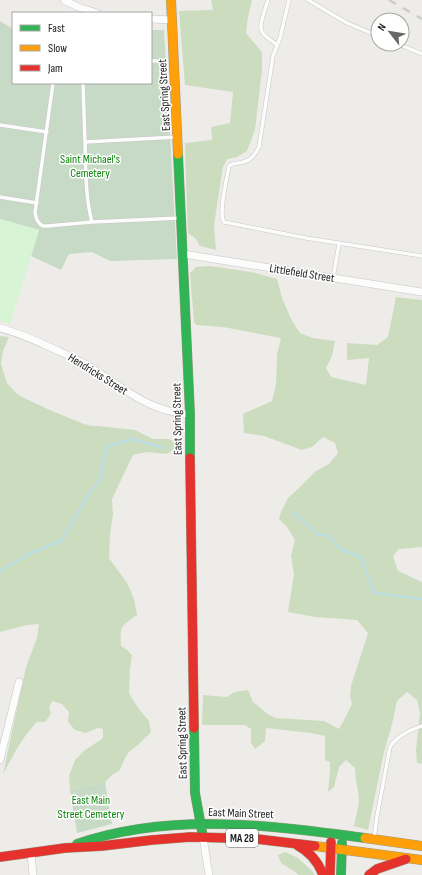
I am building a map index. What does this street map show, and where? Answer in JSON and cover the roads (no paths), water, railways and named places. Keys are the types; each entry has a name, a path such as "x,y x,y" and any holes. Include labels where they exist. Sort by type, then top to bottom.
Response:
{"main road":[{"name":"East Spring Street","path":"171,0 190,414 195,793 202,837"},
{"name":"East Main Street","path":"61,848 118,832 161,826 200,824 251,824 422,846"},
{"path":"330,875 330,848 332,834"},
{"path":"341,875 341,849 343,835"},
{"name":"East Main Street","path":"0,857 61,848 202,837 244,838 292,843 422,860"},
{"path":"292,843 308,852 317,862 323,875"},
{"path":"370,875 377,869 410,858"}],"street":[{"path":"64,0 83,11"},
{"path":"152,19 172,20"},
{"name":"Littlefield Street","path":"183,254 422,292"},
{"name":"Hendricks Street","path":"0,328 42,343 85,364 147,404 167,411 180,414 190,414"},
{"path":"0,760 19,682"},
{"path":"202,837 209,875"},
{"path":"31,853 33,875"}],"lane":[{"path":"268,0 260,29 263,34 277,45"},
{"path":"289,0 280,38 273,56 259,147 255,155 250,160 229,166 222,219 224,222 339,244 422,256"},
{"path":"308,0 347,23 370,33"},
{"path":"410,49 422,54"},
{"path":"152,61 158,61"},
{"path":"53,84 36,203 35,217 38,223 43,226 48,226 92,222 181,218"},
{"path":"83,84 87,189 89,212 92,222"},
{"path":"0,124 47,132"},
{"path":"85,142 178,136"},
{"path":"0,197 36,203"},
{"path":"333,278 339,244"},
{"path":"374,840 390,747 396,739 402,735 422,726"}],"waterway":[{"path":"0,571 27,555 62,540 89,493 99,482 107,446 133,439 163,448"},
{"path":"293,512 319,535 328,535 342,550 361,557 374,593 422,599"}],"railway":[{"path":"389,0 422,19"}],"park label":[{"name":"Saint Michael's Cemetery","path":"90,166"},
{"name":"East Main Street Cemetery","path":"91,807"}]}
